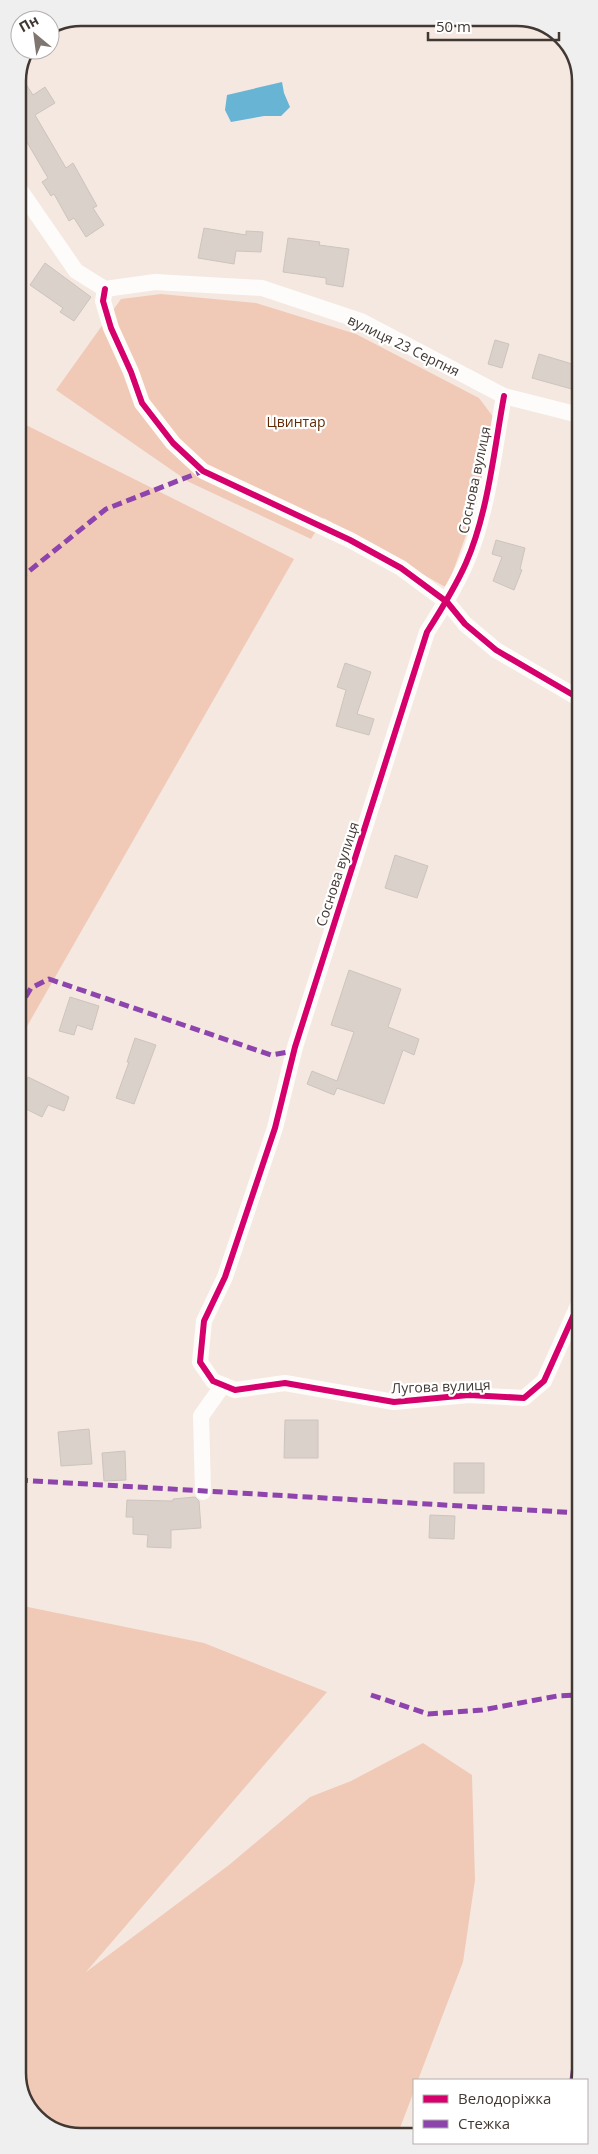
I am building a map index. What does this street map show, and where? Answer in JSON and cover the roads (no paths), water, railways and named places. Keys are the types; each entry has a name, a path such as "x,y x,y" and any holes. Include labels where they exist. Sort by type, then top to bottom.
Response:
{"street":[{"path":"26,199 76,271 106,289 103,301 111,328 131,372 142,403 173,443 203,471 350,540 392,563 447,602 465,624 496,650 572,694"},
{"name":"вулиця 23 Серпня","path":"106,289 155,282 262,288 361,321 504,396 572,413"},
{"name":"Соснова вулиця","path":"223,1385 213,1382 200,1362 204,1321 225,1277 275,1128 295,1047 426,632 447,602 467,562 482,513 504,396"},
{"name":"Лугова вулиця","path":"223,1385 235,1390 285,1383 394,1402 470,1395 524,1398 544,1381 572,1319"},
{"path":"203,1492 201,1416 223,1385"}],"water":[{"path":"282,82 290,107 281,116 264,116 231,122 225,110 227,95"}],"park label":[{"name":"Цвинтар","path":"296,421"}]}
